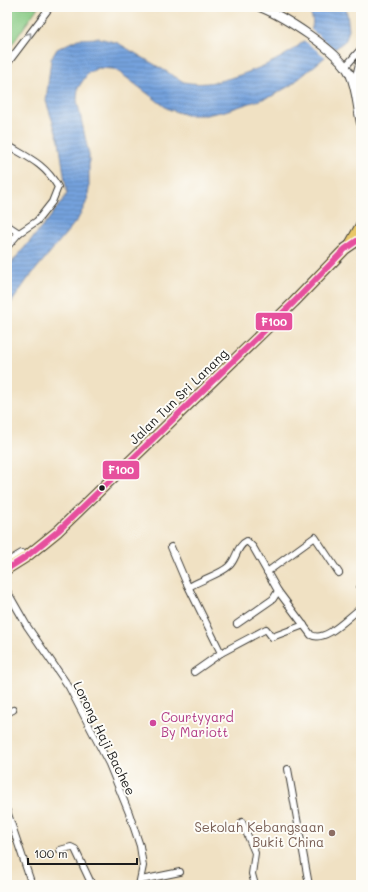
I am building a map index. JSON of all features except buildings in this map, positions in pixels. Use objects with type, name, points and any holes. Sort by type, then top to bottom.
[{"type":"main road","points":[[352,246],[361,225]]},
{"type":"main road","name":"Jalan Tun Sri Lanang","points":[[8,566],[26,557],[30,552],[58,531],[361,238]]},
{"type":"street","points":[[7,64],[50,7]]},
{"type":"street","points":[[260,7],[278,15],[304,32],[335,56],[345,67],[354,84],[361,122]]},
{"type":"street","points":[[345,67],[361,49]]},
{"type":"street","points":[[354,84],[361,56]]},
{"type":"street","points":[[7,145],[38,163],[51,174],[58,187],[52,202],[37,221],[19,233],[7,247]]},
{"type":"street","points":[[7,226],[19,233]]},
{"type":"street","points":[[267,572],[315,537],[339,573]]},
{"type":"street","points":[[189,587],[228,568],[242,543],[247,541],[253,547],[278,591],[315,637],[325,636],[360,609]]},
{"type":"street","points":[[171,548],[221,653]]},
{"type":"street","name":"Lorong Haji Bachee","points":[[7,591],[27,626],[72,693],[109,764],[129,813],[140,846],[143,866],[140,882]]},
{"type":"street","points":[[236,624],[273,599],[278,591]]},
{"type":"street","points":[[194,672],[221,653],[266,629],[272,637],[304,625]]},
{"type":"street","points":[[288,769],[309,885]]},
{"type":"street","points":[[7,813],[32,885]]},
{"type":"street","points":[[242,822],[255,853],[252,874],[255,885]]},
{"type":"street","points":[[60,850],[71,847],[75,849],[92,885]]},
{"type":"street","points":[[140,882],[180,872]]},
{"type":"green space","points":[[7,7],[38,7],[11,46],[7,44]]},
{"type":"water","points":[[305,7],[346,7],[349,29],[346,40],[291,85],[272,96],[225,111],[206,115],[186,115],[168,109],[113,69],[98,68],[88,73],[78,88],[77,100],[89,155],[89,189],[87,201],[78,219],[27,280],[7,309],[7,268],[48,220],[67,194],[59,141],[46,101],[51,59],[57,49],[78,39],[99,38],[118,43],[184,82],[199,84],[210,83],[244,74],[263,66],[299,45],[309,33],[312,20]]},
{"type":"pier","points":[[310,29],[336,50],[327,58],[302,39]]},
{"type":"transit line","name":"F100","points":[[7,569],[26,557],[58,531],[294,302],[345,249],[361,238]]},
{"type":"place","name":"Courtyyard By Mariott","points":[[153,723]]},
{"type":"place","name":"Sekolah Kebangsaan Bukit China","points":[[332,833]]}]
